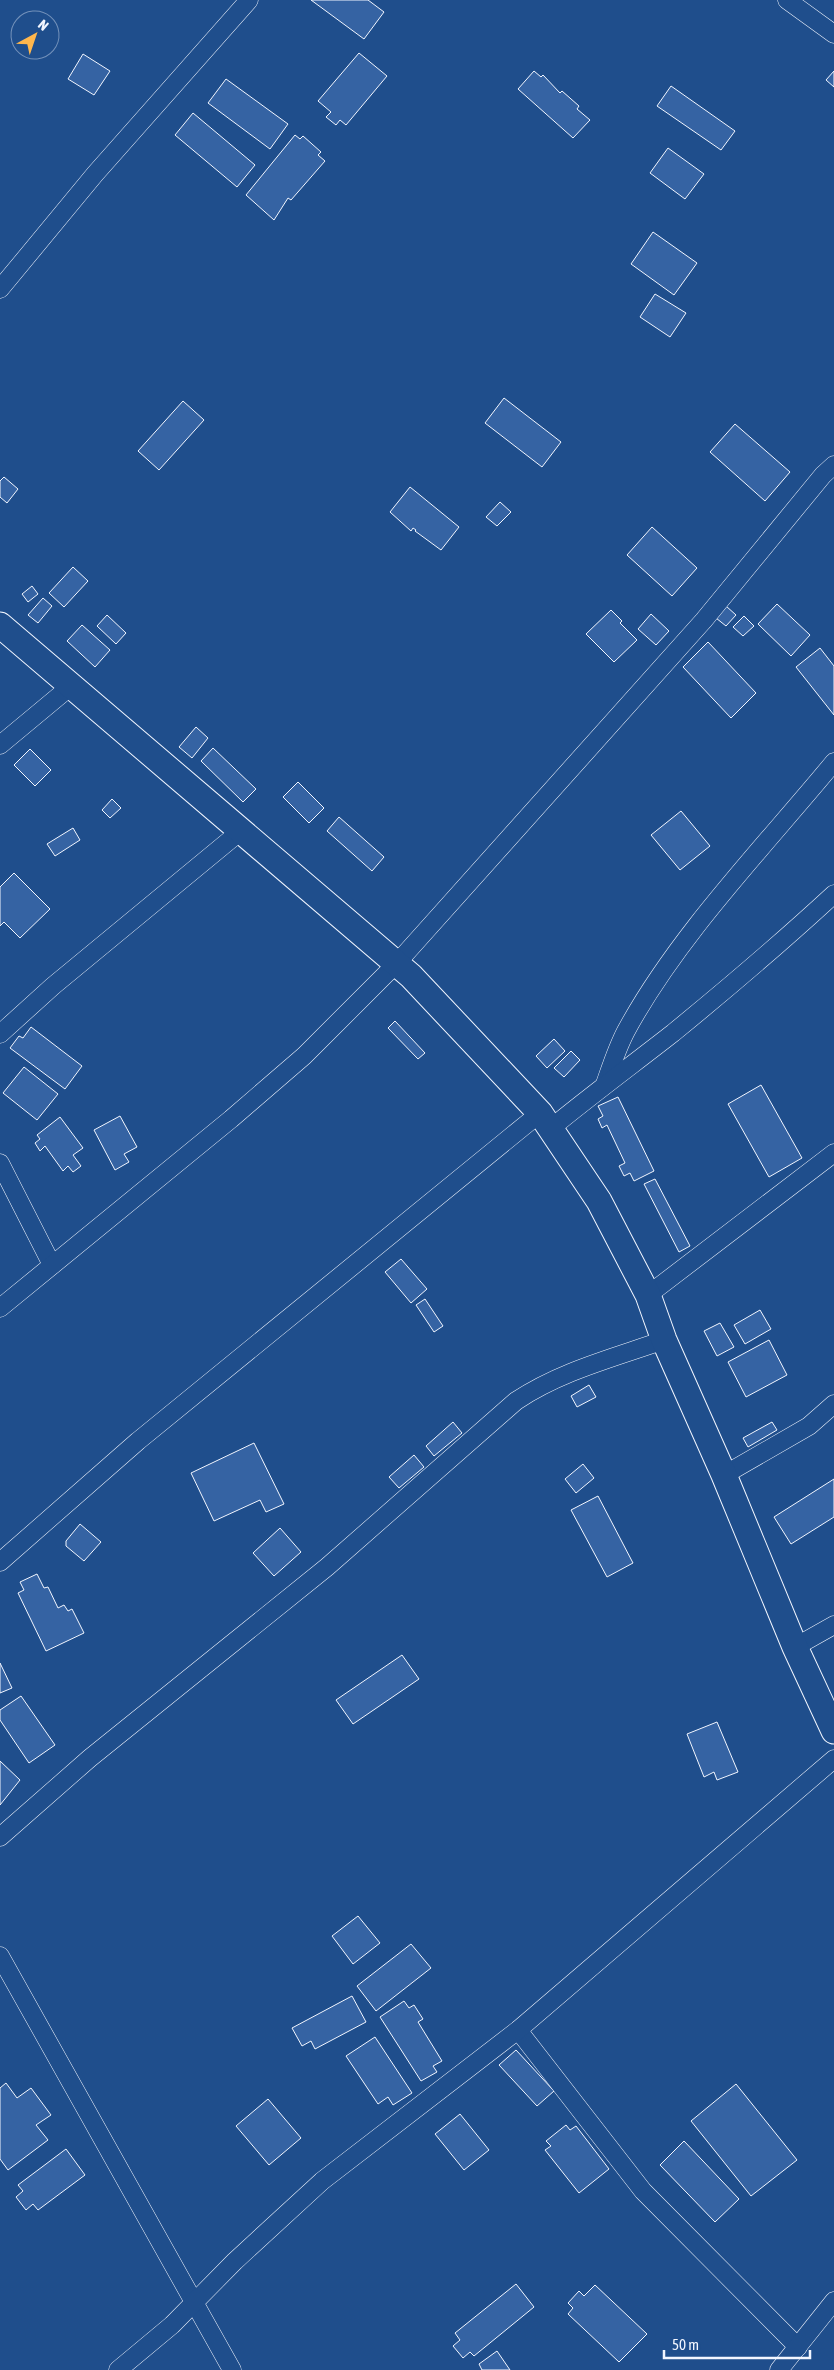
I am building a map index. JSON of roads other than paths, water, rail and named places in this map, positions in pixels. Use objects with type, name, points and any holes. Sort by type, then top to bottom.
[{"type":"street","points":[[0,289],[94,174],[249,0]]},
{"type":"street","points":[[787,0],[834,34]]},
{"type":"street","points":[[0,1308],[231,1119],[304,1056],[397,963],[704,620],[811,489],[834,465]]},
{"type":"street","points":[[0,625],[412,976],[545,1121],[599,1201],[648,1295],[664,1340],[724,1474],[796,1648],[834,1731]]},
{"type":"street","points":[[0,744],[71,686]]},
{"type":"street","points":[[605,1084],[625,1033],[659,975],[742,870],[834,762]]},
{"type":"street","points":[[0,1034],[53,986],[242,830]]},
{"type":"street","points":[[0,1562],[138,1441],[545,1121],[605,1084],[787,938],[834,894]]},
{"type":"street","points":[[648,1295],[834,1153]]},
{"type":"street","points":[[0,1163],[52,1265]]},
{"type":"street","points":[[0,1837],[90,1758],[327,1566],[516,1401],[564,1374],[664,1340]]},
{"type":"street","points":[[724,1474],[809,1426],[834,1404]]},
{"type":"street","points":[[796,1648],[834,1625]]},
{"type":"street","points":[[118,2370],[172,2325],[322,2181],[518,2030],[834,1759]]},
{"type":"street","points":[[0,1956],[232,2370]]},
{"type":"street","points":[[518,2030],[644,2191],[798,2347]]},
{"type":"street","points":[[779,2370],[834,2300]]}]
